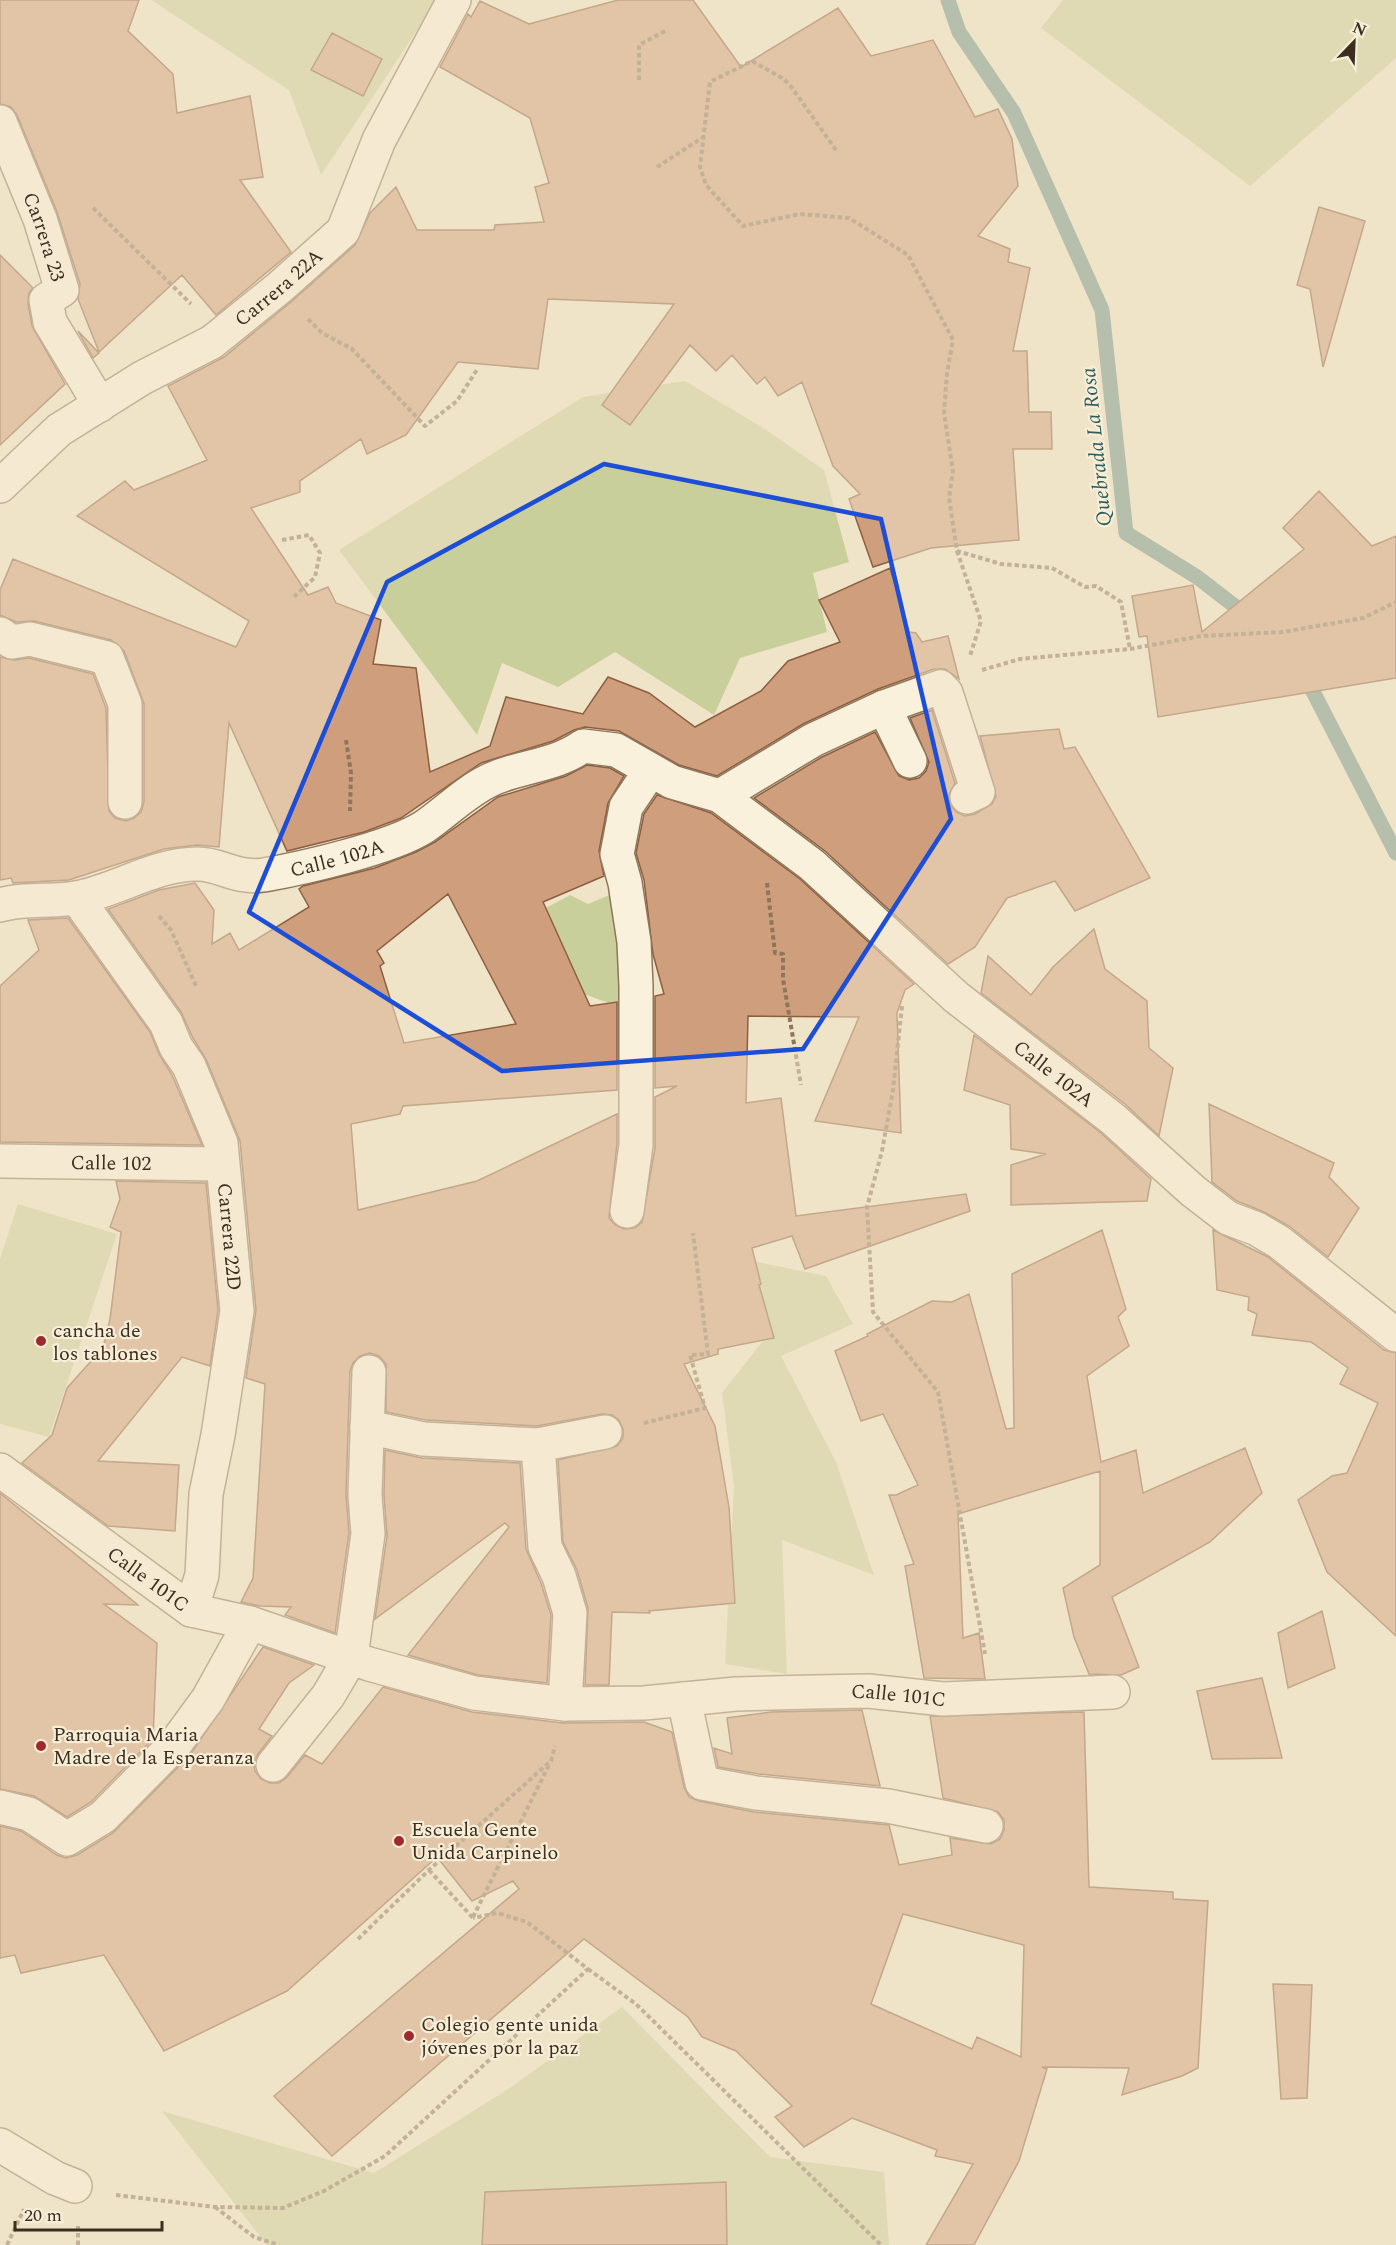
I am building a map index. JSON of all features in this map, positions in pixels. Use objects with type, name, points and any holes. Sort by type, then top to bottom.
[{"type":"street","name":"Carrera 22A","points":[[0,486],[59,430],[142,378],[222,334],[279,288],[343,231],[379,140],[454,0]]},
{"type":"street","name":"Carrera 23","points":[[0,122],[40,219],[62,290],[46,300],[50,322],[99,405]]},
{"type":"street","points":[[0,634],[12,642],[30,639],[107,658],[125,704],[125,802]]},
{"type":"street","points":[[720,796],[813,740],[884,708],[940,687],[946,693],[978,792],[967,797]]},
{"type":"street","points":[[884,708],[910,761]]},
{"type":"street","name":"Calle 102A","points":[[0,905],[77,898],[102,892],[138,875],[186,864],[201,863],[238,876],[262,875],[320,863],[393,841],[423,828],[460,798],[492,779],[565,759],[583,746],[616,750],[672,782],[720,796],[812,865],[956,997],[1146,1146],[1193,1191],[1228,1218],[1257,1229],[1279,1242],[1396,1335]]},
{"type":"street","points":[[627,1211],[636,1145],[636,986],[634,942],[625,884],[617,854],[626,807],[650,771]]},
{"type":"street","name":"Carrera 22D","points":[[77,898],[166,1023],[176,1047],[189,1066],[221,1143],[237,1311],[218,1436],[206,1494],[202,1575],[191,1610]]},
{"type":"street","name":"Calle 102","points":[[0,1161],[222,1164]]},
{"type":"street","points":[[273,1765],[328,1696],[351,1657],[368,1534],[365,1495],[369,1372]]},
{"type":"street","points":[[367,1427],[423,1439],[538,1445],[605,1432]]},
{"type":"street","points":[[538,1445],[545,1547],[559,1576],[570,1613],[565,1704]]},
{"type":"street","name":"Calle 101C","points":[[0,1470],[191,1610],[250,1623],[351,1657],[474,1693],[565,1704],[644,1703],[736,1694],[868,1691],[943,1699],[992,1695],[1113,1692]]},
{"type":"street","points":[[0,1807],[29,1814],[67,1839],[73,1838],[103,1817],[175,1744],[208,1699],[250,1623]]},
{"type":"street","points":[[684,1699],[702,1783],[756,1793],[888,1806],[986,1826]]},
{"type":"street","points":[[0,2145],[55,2178],[75,2186]]},
{"type":"path","points":[[639,80],[639,45],[667,30]]},
{"type":"path","points":[[836,150],[790,85],[752,61],[710,82],[700,167],[706,184],[743,226],[800,214],[849,218],[908,255],[952,340],[944,413],[953,471],[949,498],[957,551],[981,621],[979,634],[970,651],[969,662]]},
{"type":"path","points":[[657,167],[702,138]]},
{"type":"path","points":[[93,208],[222,334]]},
{"type":"path","points":[[279,288],[322,333],[352,349],[425,426],[457,401],[478,368]]},
{"type":"path","points":[[282,540],[309,535],[320,553],[315,577],[294,597]]},
{"type":"path","points":[[957,551],[1001,564],[1052,568],[1085,587],[1096,585],[1121,602],[1130,649]]},
{"type":"path","points":[[979,671],[1020,659],[1130,649],[1201,636],[1283,632],[1363,618],[1396,602]]},
{"type":"path","points":[[774,837],[767,849],[767,890],[775,952],[783,954],[783,979],[801,1085]]},
{"type":"path","points":[[913,956],[903,995],[893,1090],[884,1141],[867,1207],[873,1312],[938,1392],[992,1695]]},
{"type":"path","points":[[605,1432],[705,1408],[690,1355],[708,1354],[693,1233]]},
{"type":"path","points":[[473,1918],[551,1761],[565,1704]]},
{"type":"path","points":[[358,1939],[429,1870],[551,1761]]},
{"type":"path","points":[[429,1870],[473,1918]]},
{"type":"path","points":[[473,1918],[497,1912],[527,1922],[636,2004],[881,2245]]},
{"type":"path","points":[[75,2186],[142,2200],[215,2207],[283,2208],[324,2191],[385,2156],[588,1969]]},
{"type":"path","points":[[215,2207],[254,2237],[279,2245]]},
{"type":"highlighted area","points":[[604,464],[881,519],[951,819],[803,1049],[502,1071],[249,912],[387,582]]},
{"type":"green space","points":[[151,0],[437,0],[321,175],[289,90]]},
{"type":"green space","points":[[1063,0],[1396,0],[1396,58],[1250,186],[1041,28]]},
{"type":"green space","points":[[685,381],[765,429],[824,470],[849,562],[813,573],[827,632],[740,658],[714,715],[615,652],[558,687],[502,663],[477,735],[339,550],[583,397]]},
{"type":"green space","points":[[614,893],[628,1010],[584,994],[544,909],[570,895],[588,904]]},
{"type":"green space","name":"cancha de los tablones","points":[[18,1204],[117,1234],[49,1437],[0,1424],[0,1259]]},
{"type":"green space","points":[[737,1258],[826,1276],[853,1324],[781,1356],[836,1462],[874,1575],[782,1540],[787,1674],[725,1664],[734,1486],[722,1393],[766,1337]]},
{"type":"green space","points":[[622,2007],[770,2157],[884,2172],[889,2245],[267,2245],[162,2111],[374,2173],[510,2088]]},
{"type":"building","points":[[0,0],[139,0],[128,31],[173,74],[177,113],[250,96],[263,177],[240,180],[291,252],[216,315],[182,275],[99,352],[78,299],[80,284],[57,212],[17,115],[11,107],[0,104]]},
{"type":"building","points":[[618,0],[693,0],[741,67],[838,8],[871,56],[933,40],[975,117],[998,109],[1012,139],[1018,186],[978,236],[1010,249],[1008,262],[1030,268],[1013,351],[1027,351],[1029,412],[1051,412],[1052,449],[1013,449],[1019,540],[931,548],[873,567],[849,499],[860,494],[833,466],[802,382],[778,396],[765,377],[757,384],[732,355],[716,371],[690,345],[630,425],[602,405],[674,304],[548,299],[538,369],[458,362],[406,435],[367,454],[361,439],[300,481],[300,492],[251,508],[308,595],[328,587],[336,603],[381,620],[373,664],[416,668],[430,772],[490,746],[506,697],[583,714],[608,677],[649,693],[695,727],[761,691],[788,661],[840,642],[819,600],[890,568],[909,632],[916,633],[922,642],[948,636],[959,679],[945,669],[934,669],[878,689],[803,724],[717,776],[679,765],[619,731],[585,727],[553,741],[481,763],[401,818],[364,832],[287,851],[229,723],[219,847],[197,845],[164,849],[69,880],[13,883],[11,878],[0,880],[0,657],[14,660],[29,658],[93,674],[106,708],[109,811],[115,818],[126,821],[141,812],[144,802],[144,704],[124,651],[111,640],[34,621],[16,622],[0,615],[0,590],[13,559],[236,647],[249,621],[77,516],[125,481],[134,490],[207,460],[168,386],[224,357],[291,302],[355,245],[370,213],[396,187],[417,230],[494,230],[495,225],[544,222],[535,187],[549,183],[530,118],[440,67],[468,14],[471,17],[480,1],[529,24]]},
{"type":"building","points":[[332,33],[382,59],[363,96],[311,70]]},
{"type":"building","points":[[1319,207],[1365,221],[1323,367],[1310,289],[1297,285]]},
{"type":"building","points":[[0,255],[33,288],[29,293],[28,303],[32,326],[65,384],[0,445]]},
{"type":"building","points":[[78,331],[99,353],[93,358]]},
{"type":"building","points":[[1319,491],[1372,546],[1396,536],[1396,678],[1158,717],[1147,636],[1139,637],[1132,596],[1193,585],[1202,632],[1304,549],[1283,528]]},
{"type":"building","points":[[932,710],[955,783],[948,796],[950,805],[956,812],[965,816],[975,814],[992,804],[996,796],[980,736],[1059,729],[1064,749],[1075,747],[1150,878],[1075,911],[1055,881],[1007,898],[975,947],[948,964],[825,851],[754,798],[822,757],[875,732],[899,776],[909,780],[919,778],[926,771],[929,762],[910,718]]},
{"type":"building","points":[[587,765],[610,768],[624,776],[608,803],[599,851],[604,876],[543,902],[590,1006],[617,1002],[617,1090],[403,1106],[400,1114],[351,1124],[358,1210],[477,1181],[617,1114],[617,1144],[609,1218],[615,1225],[624,1229],[635,1228],[642,1222],[655,1148],[655,1097],[677,1086],[655,1088],[655,996],[664,994],[653,954],[644,880],[636,853],[644,814],[657,795],[711,813],[800,879],[914,984],[905,990],[897,1013],[901,1133],[815,1121],[859,1017],[748,1016],[746,1103],[781,1098],[796,1216],[966,1194],[970,1211],[805,1269],[792,1236],[752,1248],[761,1284],[759,1285],[774,1338],[718,1349],[718,1354],[684,1364],[715,1426],[729,1507],[735,1603],[649,1611],[650,1613],[612,1612],[609,1685],[585,1685],[588,1608],[577,1570],[563,1542],[558,1460],[617,1446],[623,1438],[623,1429],[619,1420],[612,1415],[602,1414],[537,1426],[425,1420],[386,1412],[386,1364],[379,1356],[370,1353],[360,1356],[353,1363],[350,1371],[346,1494],[349,1533],[335,1633],[285,1615],[291,1607],[259,1606],[241,1602],[253,1578],[265,1384],[246,1378],[256,1310],[240,1141],[206,1059],[181,1012],[108,909],[159,890],[195,883],[214,910],[212,944],[230,933],[239,950],[309,907],[299,889],[303,886],[375,868],[416,852],[435,842],[498,797],[566,776]],"holes":[[[448,894],[516,1024],[404,1043],[380,966],[384,963],[377,951]]]},
{"type":"building","points":[[68,918],[150,1032],[159,1054],[172,1075],[202,1145],[0,1142],[0,986],[39,950],[28,920]]},
{"type":"building","points":[[1094,929],[1105,969],[1147,1001],[1149,1048],[1173,1068],[1159,1136],[1125,1104],[981,993],[988,956],[1031,995],[1053,967]]},
{"type":"building","points":[[974,1035],[1101,1133],[1151,1179],[1147,1201],[1011,1205],[1011,1165],[1046,1154],[1011,1149],[1010,1105],[964,1090]]},
{"type":"building","points":[[1209,1104],[1334,1163],[1329,1177],[1359,1208],[1328,1257],[1289,1226],[1237,1201],[1212,1182]]},
{"type":"building","points":[[116,1181],[206,1183],[218,1310],[210,1366],[182,1357],[98,1461],[179,1465],[175,1531],[108,1526],[22,1463],[52,1435],[67,1388],[103,1348],[110,1319],[121,1232],[110,1227],[120,1199]]},
{"type":"building","points":[[1102,1230],[1126,1309],[1118,1317],[1129,1346],[1087,1376],[1101,1462],[1136,1450],[1143,1493],[1245,1448],[1262,1493],[1210,1542],[1112,1597],[1139,1667],[1121,1675],[1089,1674],[1074,1637],[1063,1588],[1100,1565],[1100,1471],[958,1514],[963,1638],[979,1633],[985,1679],[924,1678],[905,1566],[914,1564],[889,1495],[896,1495],[918,1485],[883,1414],[861,1421],[835,1351],[932,1301],[952,1302],[969,1294],[1006,1429],[1014,1428],[1012,1274]]},
{"type":"building","points":[[1213,1230],[1268,1257],[1384,1350],[1396,1353],[1396,1636],[1327,1572],[1298,1500],[1332,1476],[1347,1473],[1378,1403],[1340,1384],[1348,1368],[1311,1342],[1252,1335],[1257,1314],[1248,1310],[1249,1297],[1217,1290]]},
{"type":"building","points":[[385,1450],[422,1458],[520,1463],[526,1549],[541,1583],[551,1615],[547,1683],[478,1675],[408,1655],[509,1527],[505,1523],[375,1619],[387,1536],[384,1495]]},
{"type":"building","points":[[0,1493],[138,1605],[104,1604],[157,1643],[153,1739],[91,1802],[67,1817],[34,1796],[0,1789]]},
{"type":"building","points":[[1322,1611],[1335,1668],[1288,1688],[1278,1633]]},
{"type":"building","points":[[263,1647],[314,1665],[289,1683],[259,1729],[272,1736],[258,1754],[254,1763],[255,1771],[261,1779],[270,1783],[279,1783],[287,1777],[305,1755],[322,1764],[383,1687],[472,1712],[563,1723],[644,1722],[672,1732],[684,1787],[689,1797],[754,1812],[889,1825],[899,1865],[952,1855],[950,1838],[991,1844],[1000,1839],[1004,1830],[1004,1820],[998,1812],[943,1798],[930,1716],[1084,1712],[1089,1887],[1173,1892],[1173,1899],[1208,1901],[1198,2068],[1182,2076],[1122,2095],[1129,2068],[1042,2067],[1047,2069],[1019,2161],[974,2245],[926,2245],[973,2164],[935,2156],[937,2150],[852,2118],[804,2147],[775,2117],[792,2106],[736,2051],[702,2037],[688,2017],[584,1939],[332,2156],[274,2096],[519,1889],[513,1881],[472,1901],[437,1857],[287,1991],[164,2051],[104,1955],[21,1973],[15,1955],[0,1958],[0,1826],[21,1831],[57,1855],[66,1858],[77,1855],[113,1833],[190,1755]],"holes":[[[903,1914],[1024,1945],[1021,2057],[977,2037],[972,2049],[871,2004]]]},
{"type":"building","points":[[1262,1678],[1282,1758],[1212,1759],[1197,1691]]},
{"type":"building","points":[[862,1710],[880,1786],[759,1774],[718,1767],[714,1748],[732,1754],[727,1718],[771,1712]]},
{"type":"building","points":[[1273,1984],[1312,1985],[1307,2098],[1281,2099]]},
{"type":"building","points":[[726,2182],[727,2245],[482,2245],[485,2192]]},
{"type":"waterway","name":"Quebrada La Rosa","points":[[948,0],[959,32],[1014,113],[1102,310],[1126,533],[1197,577],[1249,617]]},
{"type":"waterway","name":"Quebrada La Rosa","points":[[1304,674],[1396,853]]},
{"type":"place","name":"cancha de los tablones","points":[[41,1341]]},
{"type":"place","name":"Parroquia Maria Madre de la Esperanza","points":[[41,1746]]},
{"type":"place","name":"Escuela Gente Unida Carpinelo","points":[[399,1841]]},
{"type":"place","name":"Colegio gente unida jóvenes por la paz","points":[[409,2036]]}]
